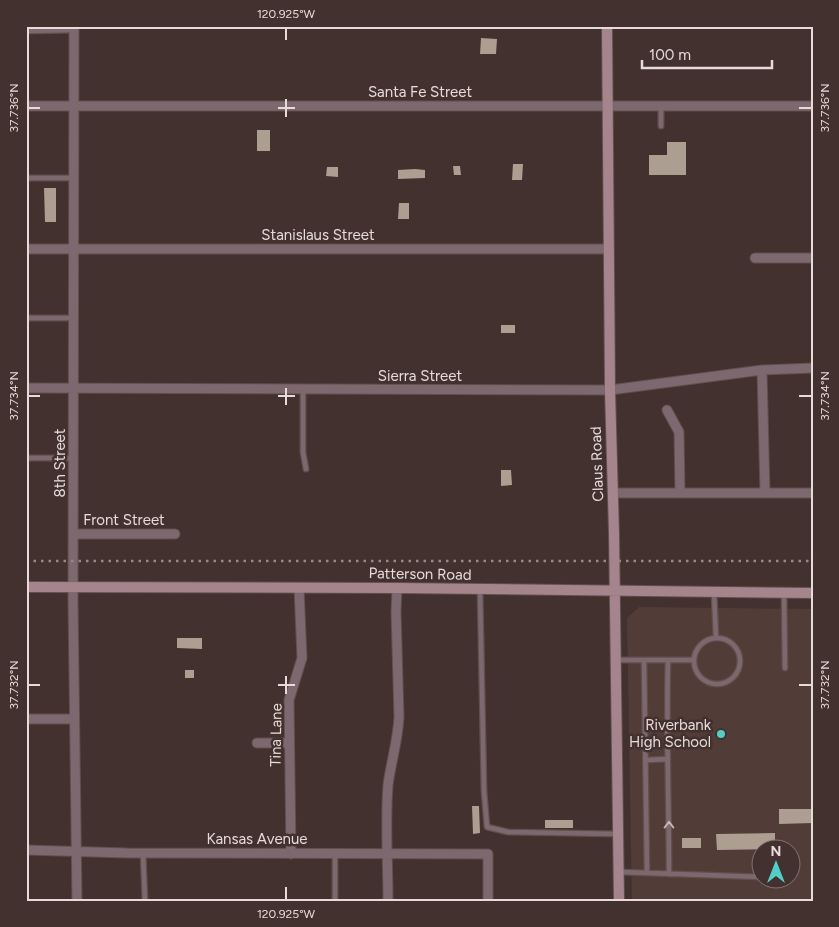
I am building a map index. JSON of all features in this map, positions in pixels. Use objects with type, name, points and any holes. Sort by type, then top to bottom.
[{"type":"main road","name":"Claus Road","points":[[607,26],[610,390],[619,901]]},
{"type":"main road","name":"Patterson Road","points":[[26,586],[813,593]]},
{"type":"street","name":"8th Street","points":[[74,28],[73,587],[77,901]]},
{"type":"street","name":"Santa Fe Street","points":[[26,106],[813,106]]},
{"type":"street","name":"Stanislaus Street","points":[[26,249],[609,249]]},
{"type":"street","points":[[755,258],[813,258]]},
{"type":"street","name":"Sierra Street","points":[[26,388],[610,390],[762,370],[813,368]]},
{"type":"street","points":[[762,370],[765,493]]},
{"type":"street","points":[[667,410],[679,432],[680,493]]},
{"type":"street","points":[[613,493],[813,493]]},
{"type":"street","name":"Front Street","points":[[74,534],[175,534]]},
{"type":"street","name":"Tina Lane","points":[[291,854],[289,700],[302,658],[299,588]]},
{"type":"street","points":[[388,901],[388,788],[398,734],[399,717],[397,588]]},
{"type":"street","points":[[26,719],[74,719]]},
{"type":"street","points":[[257,743],[289,743]]},
{"type":"street","name":"Kansas Avenue","points":[[26,850],[291,854],[488,854],[488,901]]},
{"type":"lane","points":[[26,31],[74,28]]},
{"type":"lane","points":[[661,106],[661,126]]},
{"type":"lane","points":[[26,178],[73,178]]},
{"type":"lane","points":[[26,318],[73,318]]},
{"type":"lane","points":[[303,389],[302,452],[306,469]]},
{"type":"lane","points":[[26,458],[74,458]]},
{"type":"lane","points":[[480,589],[484,791],[487,827],[508,832],[618,834]]},
{"type":"lane","points":[[714,592],[716,638]]},
{"type":"lane","points":[[784,593],[785,668]]},
{"type":"lane","points":[[716,638],[726,639],[738,649],[740,664],[734,678],[720,684],[712,684],[698,675],[694,660],[699,646],[704,641],[716,638]]},
{"type":"lane","points":[[616,660],[694,660]]},
{"type":"lane","points":[[644,660],[647,760],[647,873]]},
{"type":"lane","points":[[668,660],[669,874]]},
{"type":"lane","points":[[647,760],[668,759]]},
{"type":"lane","points":[[143,852],[144,901]]},
{"type":"lane","points":[[335,853],[336,901]]},
{"type":"lane","points":[[619,872],[752,877]]},
{"type":"shaded area","name":"Riverbank High School","points":[[639,607],[813,609],[813,901],[632,901],[627,618]]},
{"type":"building","points":[[481,38],[497,39],[496,54],[480,54]]},
{"type":"building","points":[[257,130],[270,130],[270,151],[257,151]]},
{"type":"building","points":[[667,142],[686,142],[686,175],[649,175],[649,155],[667,155]]},
{"type":"building","points":[[513,164],[523,164],[522,180],[512,180]]},
{"type":"building","points":[[453,166],[460,166],[461,175],[454,175]]},
{"type":"building","points":[[327,167],[338,167],[338,177],[326,176]]},
{"type":"building","points":[[398,170],[425,170],[425,178],[398,179]]},
{"type":"building","points":[[44,188],[56,188],[56,222],[45,222]]},
{"type":"building","points":[[399,203],[409,203],[409,219],[398,219]]},
{"type":"building","points":[[501,325],[515,325],[515,333],[501,333]]},
{"type":"building","points":[[501,470],[511,470],[512,485],[501,486]]},
{"type":"building","points":[[177,638],[202,638],[202,649],[177,648]]},
{"type":"building","points":[[185,670],[194,670],[194,678],[185,678]]},
{"type":"building","points":[[472,806],[479,806],[480,833],[473,834]]},
{"type":"building","points":[[779,809],[813,809],[813,823],[779,824]]},
{"type":"building","points":[[545,820],[573,820],[573,828],[545,828]]},
{"type":"building","points":[[775,833],[775,840],[752,840],[752,849],[717,850],[716,834]]},
{"type":"building","points":[[682,838],[701,838],[701,848],[682,848]]},
{"type":"railway","points":[[26,561],[813,561]]},
{"type":"place","name":"Riverbank High School","points":[[721,734]]}]
